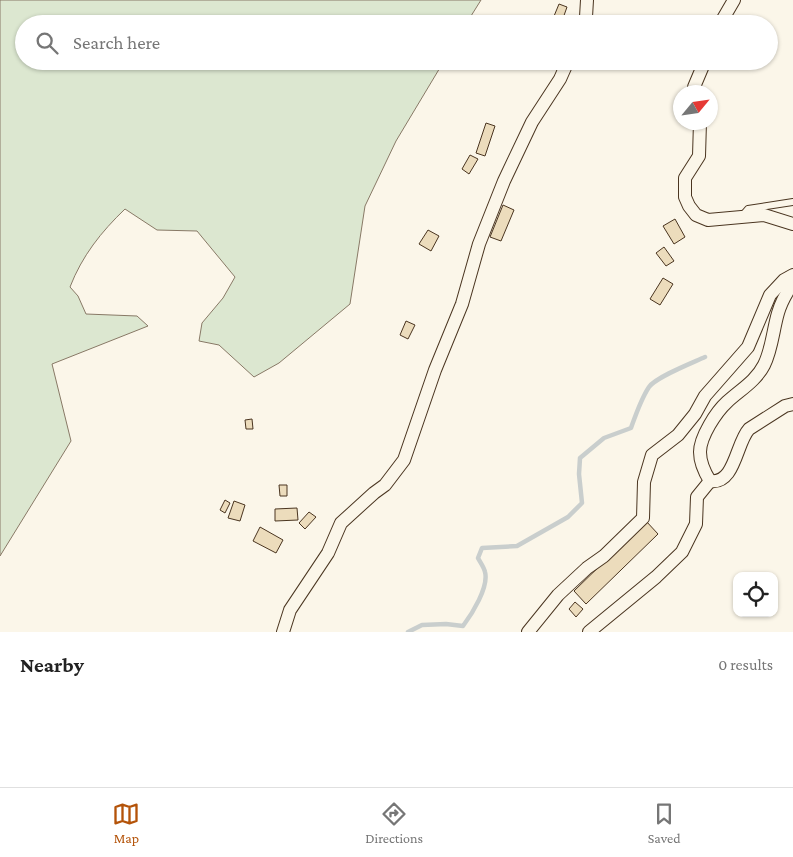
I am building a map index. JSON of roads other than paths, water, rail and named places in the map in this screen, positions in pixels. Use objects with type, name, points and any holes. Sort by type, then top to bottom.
[{"type":"street","points":[[586,15],[587,0]]},
{"type":"street","points":[[725,15],[734,0]]},
{"type":"street","points":[[283,632],[290,610],[328,553],[341,523],[385,485],[404,460],[435,370],[462,304],[479,244],[504,181],[532,122],[564,70]]},
{"type":"street","points":[[695,85],[701,70]]},
{"type":"street","points":[[700,130],[699,156],[685,178],[685,197],[696,215],[708,220],[764,214],[793,224]]},
{"type":"street","points":[[528,632],[558,595],[587,568],[604,556],[644,518],[644,482],[652,455],[678,435],[695,414],[705,396],[748,347],[770,295],[784,280],[793,275]]},
{"type":"street","points":[[710,480],[700,455],[705,434],[722,406],[750,383],[760,372],[768,355],[781,302],[793,282]]},
{"type":"street","points":[[710,480],[715,482],[726,476],[745,433],[749,429],[785,406],[793,404]]},
{"type":"street","points":[[589,632],[656,577],[682,552],[696,524],[698,497],[710,480]]},
{"type":"lane","points":[[741,217],[748,210],[793,202]]},
{"type":"waterway","points":[[408,632],[422,625],[446,624],[463,626],[475,608],[485,585],[485,572],[478,558],[482,548],[517,546],[568,517],[582,503],[579,474],[580,458],[604,438],[631,428],[644,396],[653,383],[705,357]]}]
